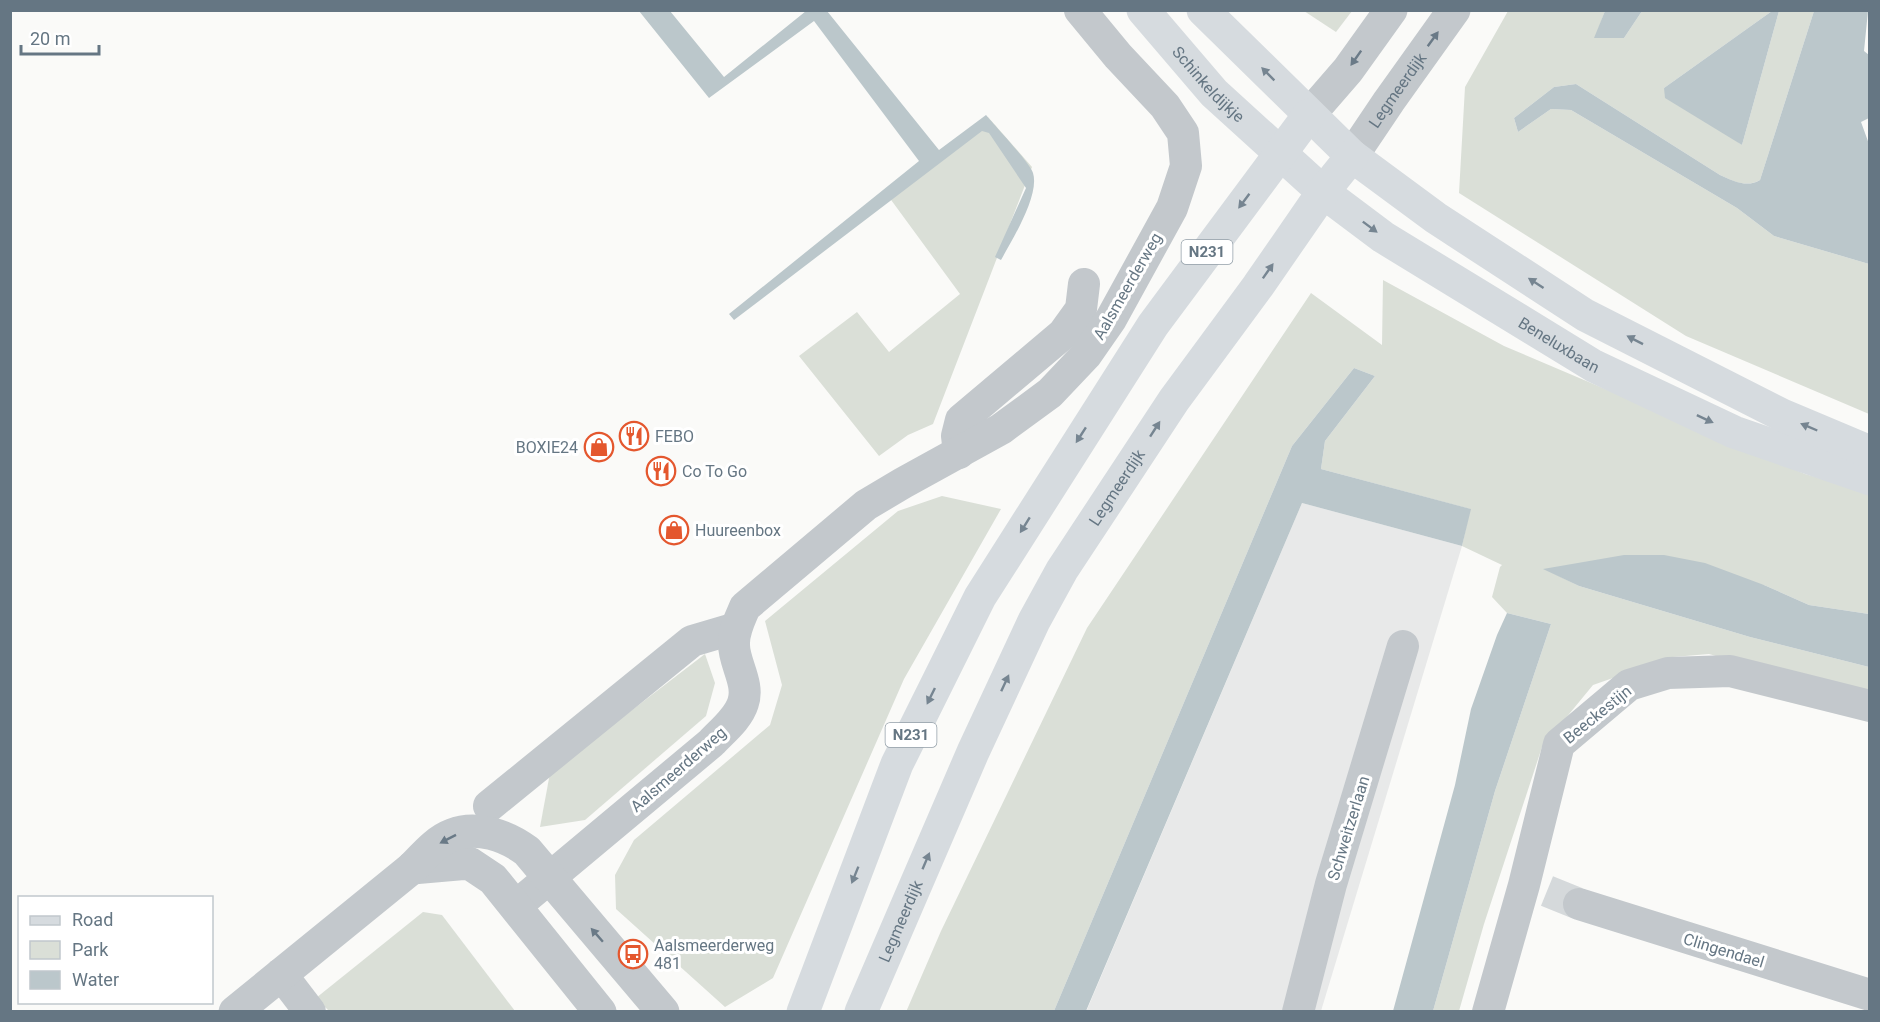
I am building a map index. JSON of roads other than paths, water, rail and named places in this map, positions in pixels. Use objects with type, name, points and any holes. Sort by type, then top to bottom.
[{"type":"main road","name":"Schinkeldijkje","points":[[1143,10],[1209,88],[1279,154]]},
{"type":"main road","points":[[1203,10],[1352,156],[1408,199],[1585,315],[1782,415],[1869,452]]},
{"type":"main road","name":"N231","points":[[803,1011],[897,764],[980,597],[1141,342],[1309,115]]},
{"type":"main road","name":"Beneluxbaan","points":[[1279,154],[1323,192],[1383,237],[1594,366],[1734,432],[1869,479]]},
{"type":"main road","name":"Legmeerdijk","points":[[861,1011],[973,752],[1034,621],[1062,570],[1174,400],[1258,286],[1323,192],[1352,156]]},
{"type":"street","name":"Aalsmeerderweg","points":[[517,905],[711,743],[733,720],[744,702],[743,682],[733,645],[735,628],[745,607],[866,506],[1001,429],[1050,393],[1086,355],[1111,319],[1172,208],[1186,166],[1183,133],[1165,106],[1118,56],[1080,10]]},
{"type":"street","points":[[1309,115],[1348,70],[1391,10]]},
{"type":"street","name":"Legmeerdijk","points":[[1352,156],[1454,10]]},
{"type":"street","name":"Aalsmeerderweg","points":[[958,453],[957,436],[961,420],[1063,334],[1081,309],[1084,284]]},
{"type":"street","points":[[489,806],[692,641],[735,628]]},
{"type":"street","name":"Schweitzerlaan","points":[[1298,1011],[1331,884],[1403,646]]},
{"type":"street","name":"Beeckestijn","points":[[1488,1011],[1536,888],[1558,744],[1629,685],[1668,673],[1730,671],[1869,706]]},
{"type":"street","points":[[235,1011],[412,868],[430,849],[452,835],[481,831],[505,837],[527,851],[663,1011]]},
{"type":"street","points":[[412,868],[469,863],[494,879],[600,1011]]},
{"type":"street","name":"Clingendael","points":[[1579,904],[1869,995]]},
{"type":"street","points":[[281,974],[310,1011]]},
{"type":"water","points":[[1605,10],[1642,11],[1624,38],[1594,38]]},
{"type":"water","points":[[639,11],[670,11],[724,77],[806,11],[827,11],[939,150],[986,115],[1026,161],[1033,173],[1034,182],[1024,217],[1001,260],[995,257],[1026,188],[989,133],[982,131],[734,320],[729,314],[919,161],[814,21],[709,98]]},
{"type":"water","points":[[1772,11],[1779,11],[1742,145],[1665,98],[1664,88]]},
{"type":"water","points":[[1814,11],[1868,11],[1864,51],[1869,55],[1869,118],[1861,122],[1869,144],[1869,264],[1774,236],[1737,208],[1571,110],[1551,109],[1518,132],[1514,118],[1554,87],[1576,84],[1720,175],[1740,183],[1760,180]]},
{"type":"water","points":[[1354,368],[1375,376],[1325,441],[1321,469],[1471,509],[1462,546],[1302,503],[1086,1011],[1054,1011],[1292,446]]},
{"type":"water","points":[[1624,555],[1664,555],[1705,563],[1809,605],[1869,614],[1869,667],[1750,637],[1579,586],[1543,569]]},
{"type":"water","points":[[1507,613],[1551,624],[1495,791],[1433,1011],[1393,1011],[1455,785],[1471,709]]},
{"type":"tunnel","points":[[1547,891],[1579,904]]},
{"type":"place","name":"FEBO","points":[[634,436]]},
{"type":"place","name":"BOXIE24","points":[[599,447]]},
{"type":"place","name":"Co To Go","points":[[661,471]]},
{"type":"place","name":"Huureenbox","points":[[674,530]]},
{"type":"place","name":"Aalsmeerderweg 481","points":[[633,954]]}]
